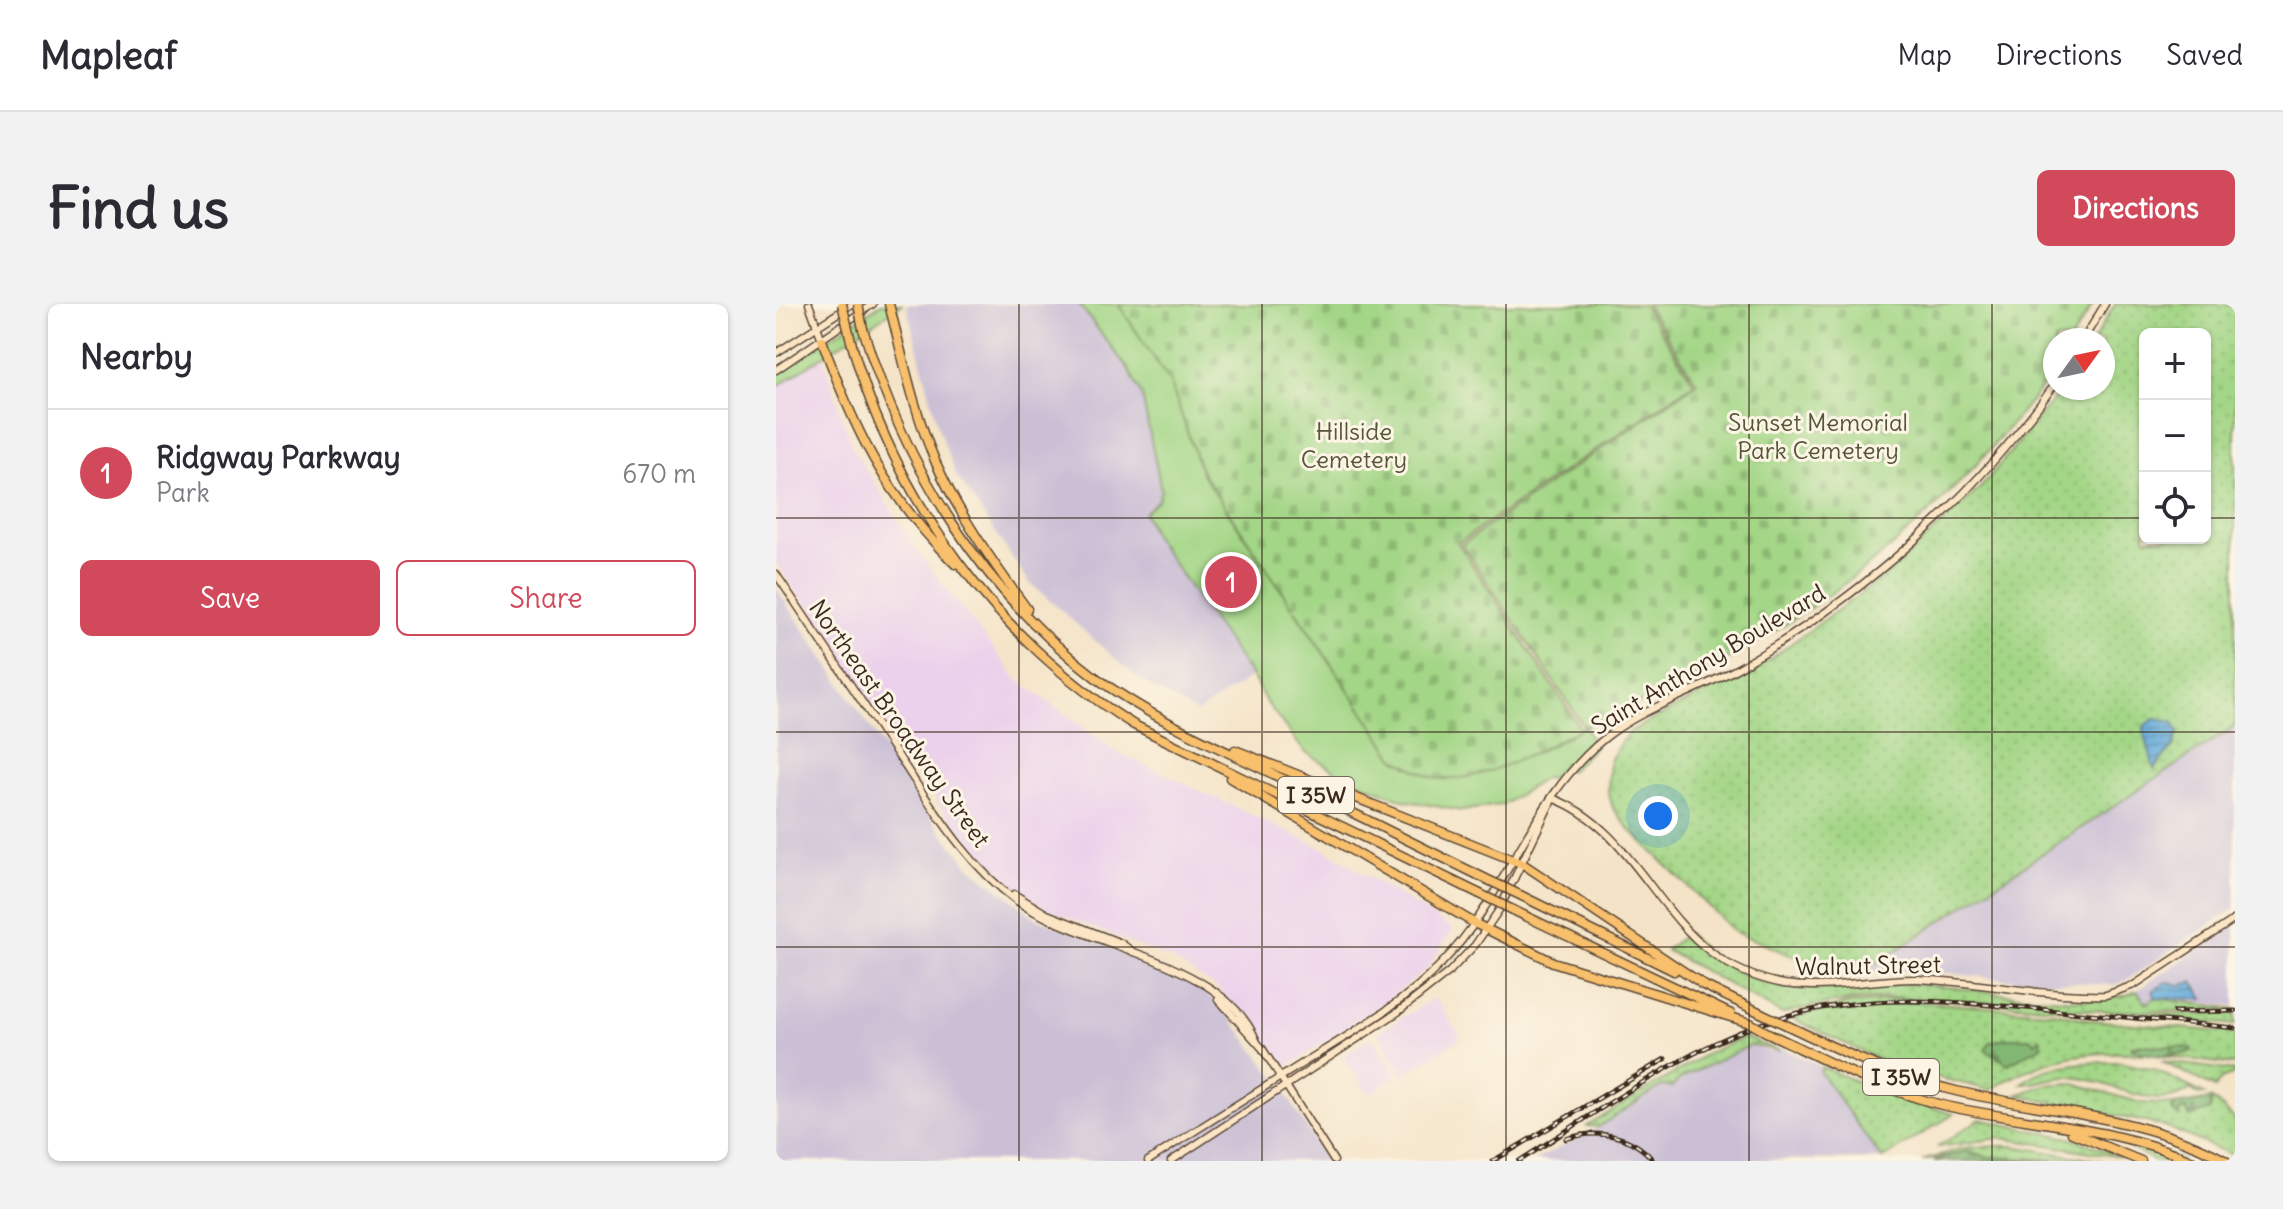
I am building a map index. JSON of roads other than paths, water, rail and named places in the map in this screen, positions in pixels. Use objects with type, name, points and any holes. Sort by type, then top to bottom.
[{"type":"highway","name":"I 35W","points":[[842,304],[872,406],[901,471],[973,582],[1022,636],[1084,691],[1134,725],[1824,1060],[1890,1089],[1945,1105],[2141,1142],[2193,1161]]},
{"type":"highway","name":"I 35W","points":[[855,304],[886,398],[930,489],[980,562],[1048,634],[1094,676],[1147,711],[1761,1013],[1903,1077],[1973,1095],[2165,1134],[2226,1161]]},
{"type":"highway","points":[[889,304],[915,405],[937,464],[986,552],[1048,634]]},
{"type":"highway","points":[[822,340],[855,428],[880,473],[934,544],[973,582]]},
{"type":"highway","points":[[1147,711],[1305,780],[1523,864],[1704,985]]},
{"type":"highway","points":[[1199,759],[1486,930],[1553,962],[1750,1023]]},
{"type":"highway","points":[[2041,1123],[2116,1148],[2141,1161]]},
{"type":"street","points":[[809,304],[822,340]]},
{"type":"street","points":[[776,353],[855,304]]},
{"type":"street","points":[[776,370],[873,304]]},
{"type":"street","points":[[2090,328],[2105,304]]},
{"type":"street","name":"Saint Anthony Boulevard","points":[[1148,1161],[1404,997],[1442,964],[1474,923],[1512,859],[1582,758],[1619,728],[1739,668],[1866,582],[1969,487],[2043,398]]},
{"type":"street","name":"Northeast Broadway Street","points":[[776,574],[950,833],[977,865],[1015,900],[1055,923],[1171,966],[1214,994],[1257,1042],[1334,1161]]},
{"type":"street","name":"Saint Anthony Boulevard","points":[[1171,1161],[1421,996],[1463,959],[1486,930],[1523,864],[1552,798]]},
{"type":"street","name":"Walnut Street","points":[[1552,798],[1569,805],[1617,841],[1711,951],[1737,968],[1778,983],[1818,986],[1915,979],[2106,995],[2134,985],[2235,919]]},
{"type":"water","points":[[2155,719],[2173,722],[2178,732],[2173,746],[2154,769],[2144,726]]},
{"type":"water","points":[[2167,982],[2181,985],[2193,982],[2204,999],[2156,998],[2153,991]]},
{"type":"railway","points":[[1519,1161],[1690,1056],[1750,1028],[1821,1008],[1856,1003],[1927,1001],[2235,1028]]},
{"type":"railway","points":[[2174,1012],[2235,1011]]},
{"type":"railway","points":[[1493,1161],[1665,1059]]},
{"type":"railway","points":[[1566,1139],[1589,1134],[1612,1136],[1634,1144],[1652,1159]]},
{"type":"place","name":"Ridgway Parkway","points":[[1231,582]]},
{"type":"park label","name":"Sunset Memorial Park Cemetery","points":[[1818,436]]},
{"type":"park label","name":"Hillside Cemetery","points":[[1354,445]]}]
